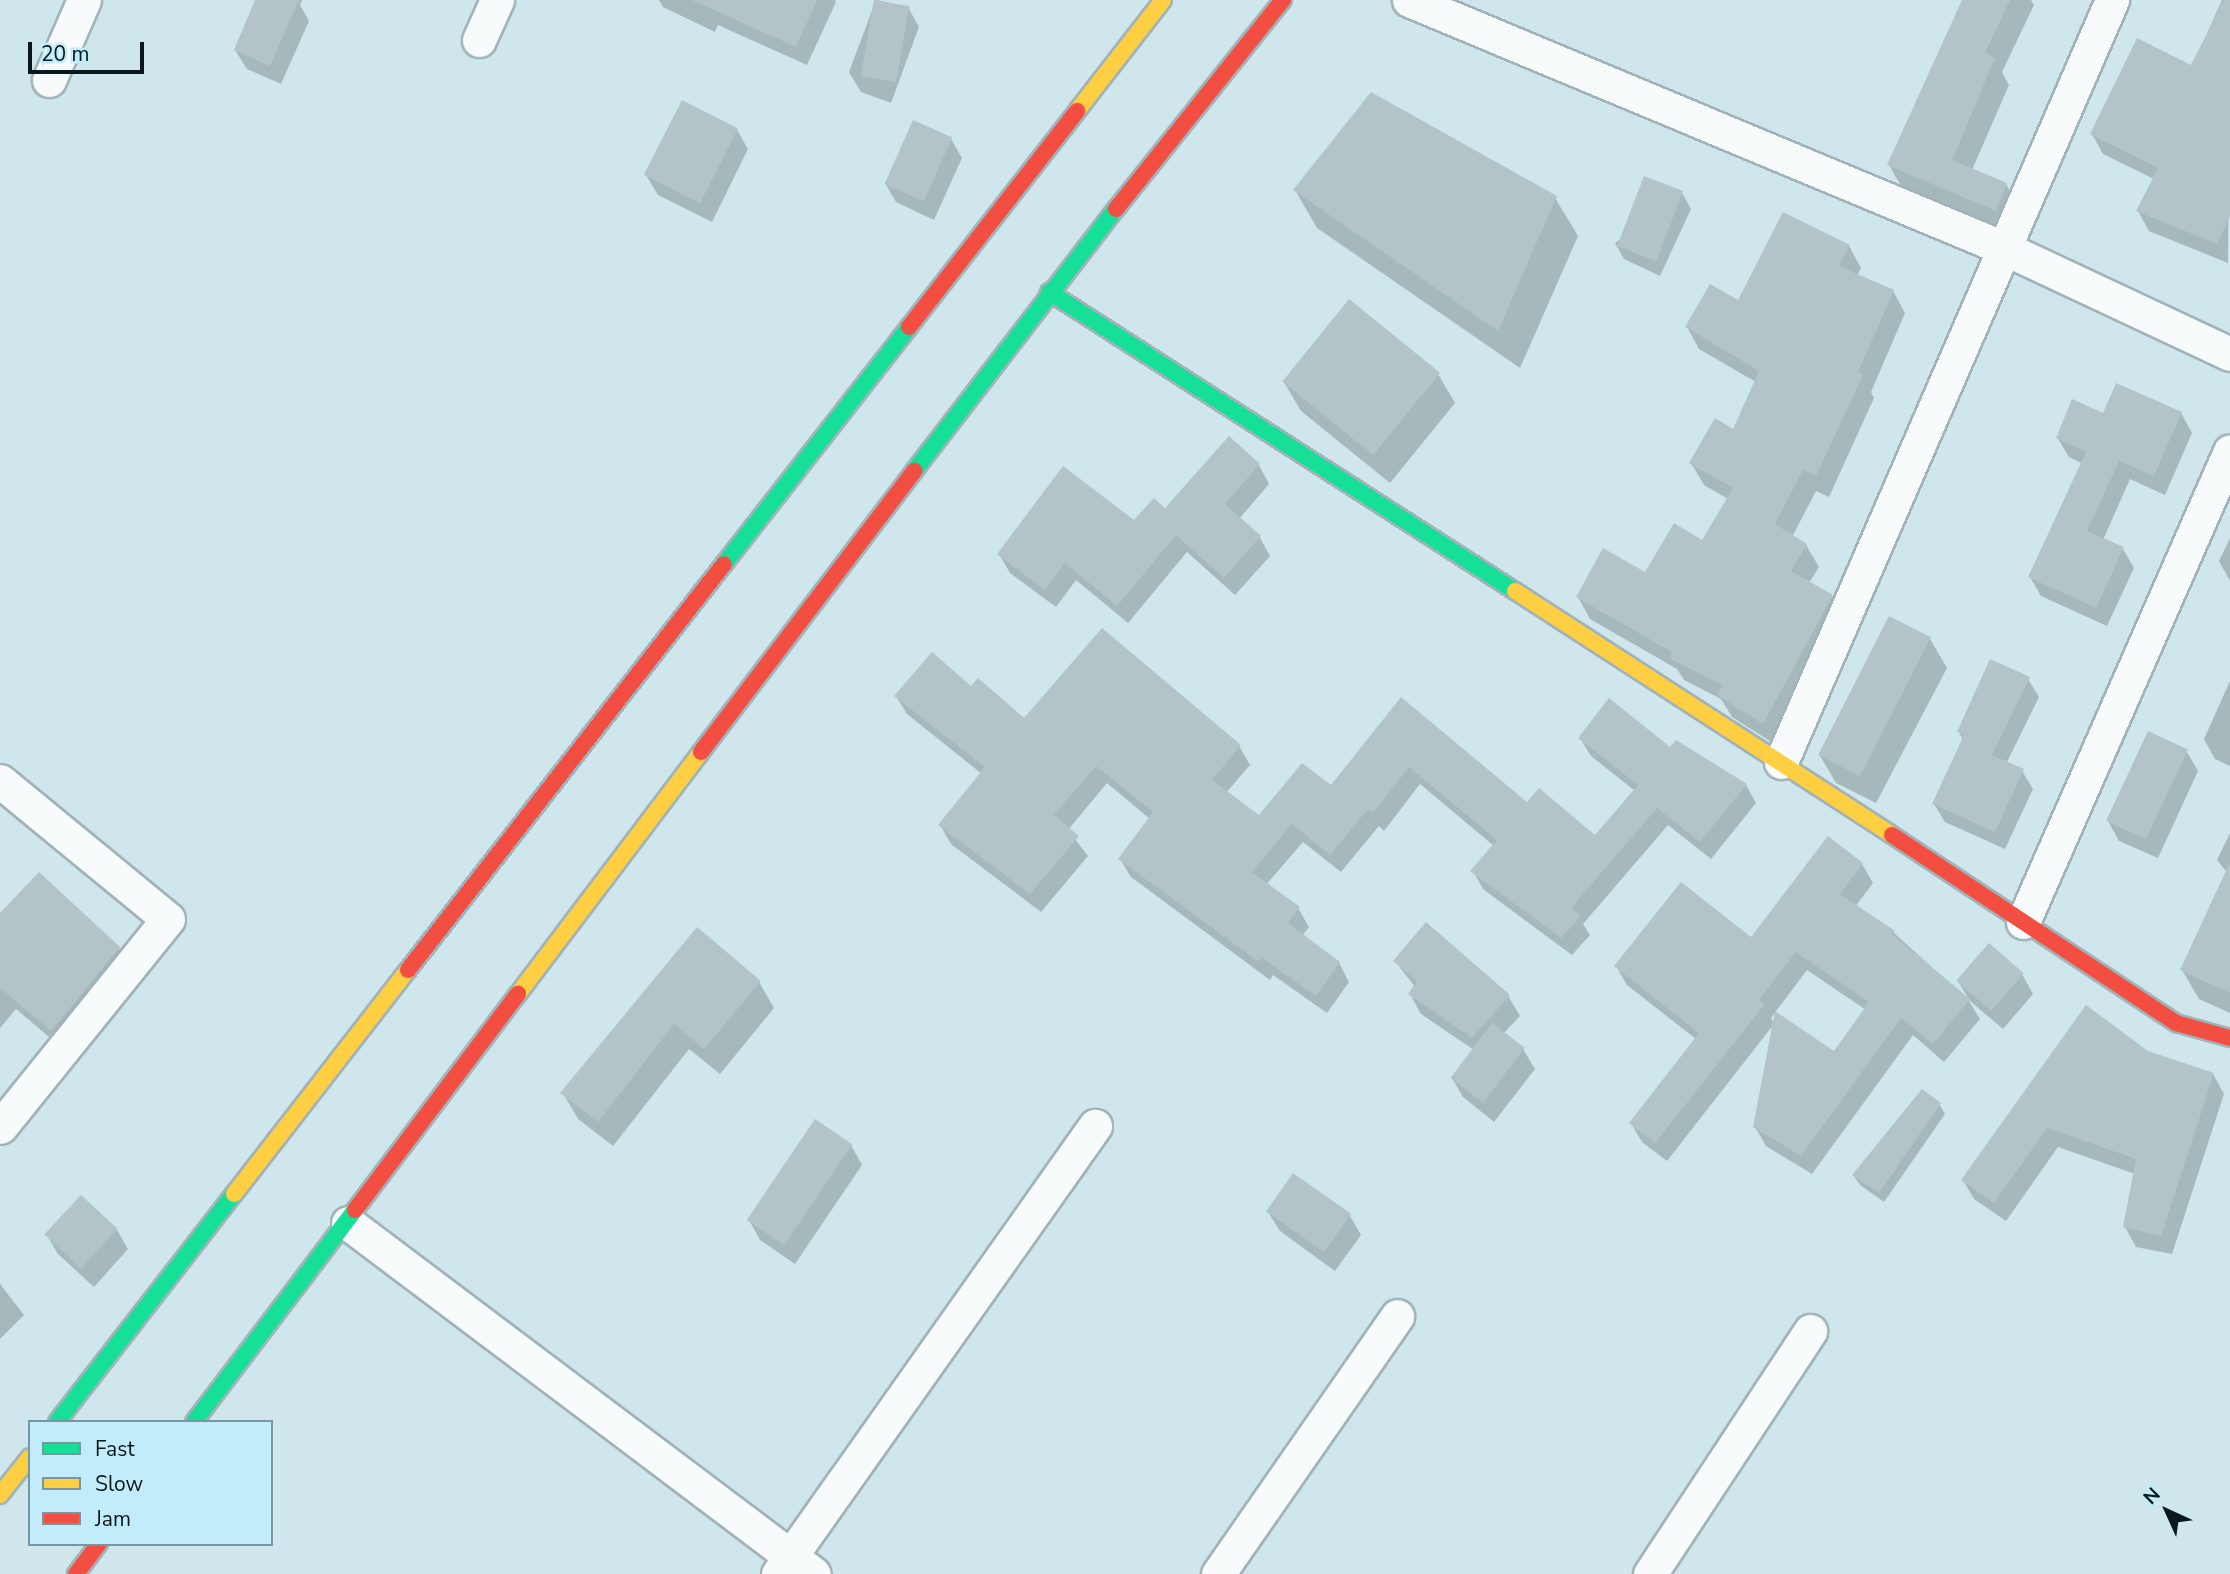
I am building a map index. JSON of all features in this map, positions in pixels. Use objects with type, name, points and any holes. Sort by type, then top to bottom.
[{"type":"main road","points":[[59,1420],[1163,0]]},
{"type":"main road","points":[[196,1420],[348,1223],[1049,292],[1283,0]]},
{"type":"main road","points":[[1049,292],[1781,762],[2176,1023],[2230,1038]]},
{"type":"main road","points":[[0,1495],[28,1460]]},
{"type":"main road","points":[[76,1574],[97,1546]]},
{"type":"street","points":[[49,80],[84,0]]},
{"type":"street","points":[[479,40],[497,0]]},
{"type":"street","points":[[1409,0],[2006,249],[2230,354]]},
{"type":"street","points":[[1781,762],[2112,0]]},
{"type":"street","points":[[2023,922],[2230,451]]},
{"type":"street","points":[[0,780],[168,919],[0,1127]]},
{"type":"street","points":[[348,1223],[794,1568],[1095,1126]]},
{"type":"street","points":[[1218,1574],[1397,1316]]},
{"type":"street","points":[[1650,1574],[1810,1331]]},
{"type":"building","points":[[255,0],[299,0],[270,66],[234,50]]},
{"type":"building","points":[[692,0],[817,0],[796,47]]},
{"type":"building","points":[[874,0],[909,6],[896,82],[861,76]]},
{"type":"building","points":[[1962,0],[2010,0],[1985,53],[1995,58],[1952,160],[2007,183],[1996,211],[1887,165]]},
{"type":"building","points":[[2224,0],[2230,0],[2230,216],[2217,244],[2136,211],[2158,168],[2090,134],[2137,38],[2191,65]]},
{"type":"building","points":[[1371,92],[1557,196],[1498,331],[1293,190]]},
{"type":"building","points":[[682,100],[738,129],[700,203],[644,175]]},
{"type":"building","points":[[913,120],[952,137],[924,201],[885,184]]},
{"type":"building","points":[[1644,176],[1683,191],[1656,261],[1617,246]]},
{"type":"building","points":[[1783,212],[1850,245],[1839,266],[1894,290],[1858,372],[1863,375],[1816,476],[1803,470],[1775,524],[1807,544],[1791,571],[1833,595],[1763,724],[1717,695],[1722,685],[1669,658],[1672,652],[1576,597],[1603,548],[1645,572],[1674,523],[1702,540],[1733,488],[1689,463],[1715,418],[1733,429],[1759,371],[1685,327],[1710,284],[1738,300]]},
{"type":"building","points":[[1349,299],[1440,373],[1373,455],[1282,381]]},
{"type":"building","points":[[2116,383],[2182,412],[2154,476],[2119,461],[2087,531],[2124,547],[2096,608],[2028,577],[2086,452],[2056,438],[2072,399],[2103,413]]},
{"type":"building","points":[[1229,436],[1260,464],[1225,504],[1261,536],[1224,578],[1176,535],[1117,606],[1065,563],[1045,590],[997,554],[1063,466],[1134,520],[1154,498],[1165,508]]},
{"type":"building","points":[[1889,616],[1931,637],[1860,776],[1818,755]]},
{"type":"building","points":[[1102,628],[1241,745],[1212,780],[1259,815],[1302,763],[1331,785],[1401,697],[1527,802],[1539,788],[1595,835],[1638,785],[1578,738],[1609,698],[1670,747],[1676,740],[1747,784],[1700,842],[1657,808],[1571,908],[1581,916],[1561,938],[1470,871],[1497,840],[1409,767],[1373,813],[1368,809],[1330,855],[1292,824],[1252,872],[1300,907],[1288,923],[1340,962],[1316,996],[1262,958],[1259,962],[1118,859],[1153,812],[1096,766],[1054,815],[1079,836],[1030,894],[938,825],[985,767],[894,696],[932,652],[971,686],[978,678],[1024,718]]},
{"type":"building","points":[[1990,659],[2030,677],[1992,755],[2024,769],[1995,832],[1932,804],[1964,735],[1957,732]]},
{"type":"building","points":[[2148,731],[2188,750],[2146,839],[2106,821]]},
{"type":"building","points":[[1828,836],[1863,863],[1840,894],[1895,931],[1892,934],[1970,999],[1933,1044],[1901,1018],[1801,1156],[1753,1127],[1775,1011],[1834,1051],[1869,1002],[1796,952],[1759,1000],[1765,1004],[1655,1143],[1629,1123],[1699,1033],[1614,966],[1681,882],[1751,937]]},
{"type":"building","points":[[2230,862],[2230,993],[2180,970]]},
{"type":"building","points":[[39,872],[120,947],[51,1031],[0,988],[0,913]]},
{"type":"building","points":[[1426,922],[1510,995],[1472,1038],[1408,994],[1417,981],[1393,961]]},
{"type":"building","points":[[697,927],[761,981],[704,1049],[674,1024],[598,1122],[560,1093]]},
{"type":"building","points":[[1989,943],[2024,973],[1991,1011],[1956,981]]},
{"type":"building","points":[[2086,1005],[2148,1051],[2214,1073],[2161,1236],[2123,1227],[2136,1159],[2047,1128],[1994,1203],[1961,1180]]},
{"type":"building","points":[[1492,1023],[1525,1048],[1483,1103],[1450,1078]]},
{"type":"building","points":[[1922,1089],[1941,1103],[1879,1193],[1852,1175]]},
{"type":"building","points":[[815,1119],[852,1144],[784,1245],[747,1220]]},
{"type":"building","points":[[1293,1173],[1351,1214],[1324,1252],[1266,1212]]},
{"type":"building","points":[[81,1195],[118,1229],[81,1269],[44,1234]]},
{"type":"traffic: fast","points":[[914,471],[1116,209]]},
{"type":"traffic: fast","points":[[1049,292],[1515,591]]},
{"type":"traffic: fast","points":[[724,564],[909,327]]},
{"type":"traffic: fast","points":[[59,1420],[234,1194]]},
{"type":"traffic: fast","points":[[196,1420],[355,1210]]},
{"type":"traffic: slow","points":[[1077,111],[1163,0]]},
{"type":"traffic: slow","points":[[1515,591],[1892,835]]},
{"type":"traffic: slow","points":[[518,994],[701,752]]},
{"type":"traffic: slow","points":[[234,1194],[408,970]]},
{"type":"traffic: slow","points":[[0,1495],[28,1460]]},
{"type":"traffic: jam","points":[[1116,209],[1283,0]]},
{"type":"traffic: jam","points":[[909,327],[1077,111]]},
{"type":"traffic: jam","points":[[701,752],[914,471]]},
{"type":"traffic: jam","points":[[408,970],[724,564]]},
{"type":"traffic: jam","points":[[1892,835],[2176,1023],[2230,1038]]},
{"type":"traffic: jam","points":[[355,1210],[518,994]]},
{"type":"traffic: jam","points":[[76,1574],[97,1546]]}]
